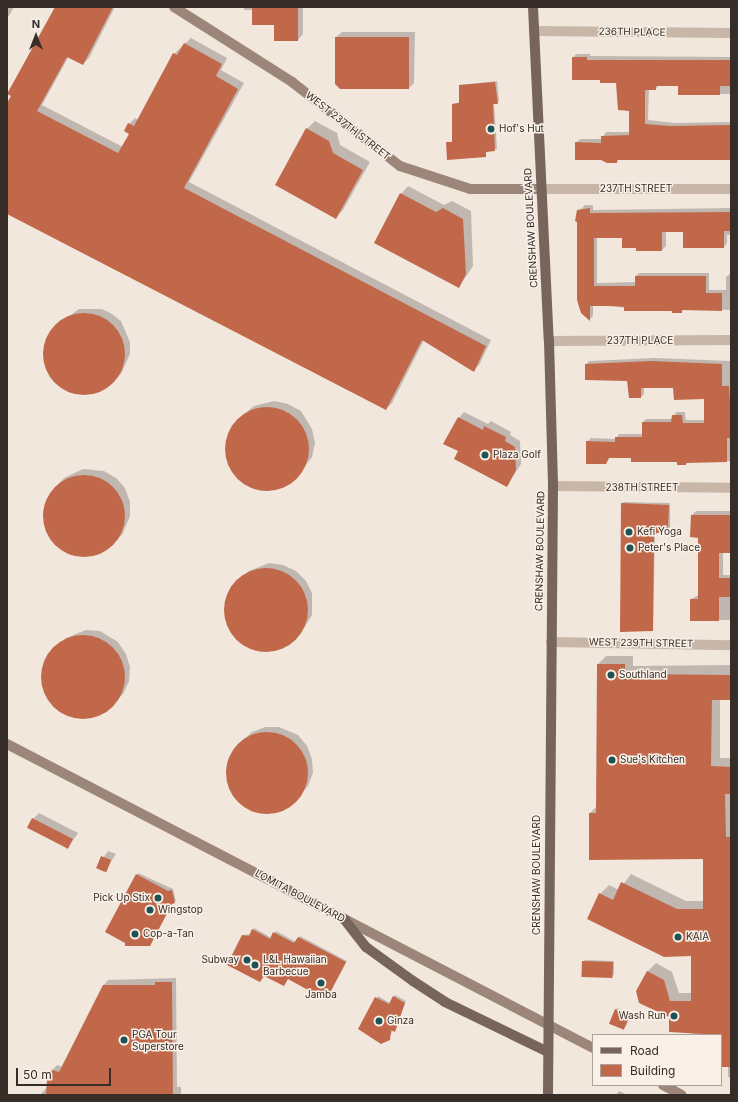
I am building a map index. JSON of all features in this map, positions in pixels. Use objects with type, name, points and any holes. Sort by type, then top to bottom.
[{"type":"main road","name":"WEST 237TH STREET","points":[[174,7],[292,82],[400,166],[470,189],[541,189]]},
{"type":"main road","name":"CRENSHAW BOULEVARD","points":[[534,7],[549,341],[553,486],[548,1095]]},
{"type":"main road","name":"LOMITA BOULEVARD","points":[[7,744],[592,1047]]},
{"type":"main road","points":[[344,920],[366,947],[444,1002],[548,1052]]},
{"type":"main road","points":[[665,1086],[682,1095]]},
{"type":"street","name":"236TH PLACE","points":[[534,31],[731,33]]},
{"type":"street","name":"237TH STREET","points":[[541,189],[731,189]]},
{"type":"street","name":"237TH PLACE","points":[[549,341],[731,340]]},
{"type":"street","name":"238TH STREET","points":[[553,486],[731,488]]},
{"type":"street","name":"WEST 239TH STREET","points":[[551,642],[731,645]]},
{"type":"building","points":[[55,7],[113,7],[83,65],[67,57],[37,111],[118,153],[129,134],[124,131],[128,123],[134,126],[173,53],[177,55],[184,43],[222,64],[216,76],[238,89],[184,188],[486,346],[474,372],[422,340],[386,410],[7,214],[7,103],[11,96],[7,94]]},
{"type":"building","points":[[252,7],[298,7],[298,41],[274,41],[274,25],[252,25]]},
{"type":"building","points":[[335,37],[409,37],[409,89],[340,89],[335,84]]},
{"type":"building","points":[[572,57],[587,57],[587,60],[731,60],[731,86],[720,86],[720,95],[678,95],[678,86],[656,86],[656,90],[645,90],[645,124],[670,126],[731,125],[731,160],[617,160],[617,163],[607,163],[601,160],[575,160],[575,142],[601,143],[601,136],[629,135],[629,111],[618,110],[616,83],[600,83],[600,80],[572,80]]},
{"type":"building","points":[[495,82],[498,104],[493,104],[495,151],[486,152],[486,157],[447,160],[446,142],[452,142],[452,104],[459,103],[459,85]]},
{"type":"building","points":[[306,128],[329,141],[333,153],[363,170],[336,219],[275,185]]},
{"type":"building","points":[[400,193],[436,212],[443,208],[463,219],[466,274],[459,288],[374,243]]},
{"type":"building","points":[[590,208],[590,213],[731,212],[731,231],[724,231],[724,248],[683,248],[683,232],[662,232],[662,251],[636,251],[636,248],[622,248],[622,238],[594,238],[594,286],[635,286],[635,276],[706,276],[706,293],[722,293],[722,311],[682,310],[682,313],[672,313],[672,311],[624,311],[624,307],[590,306],[590,321],[581,313],[577,300],[577,222],[575,221],[577,210]]},
{"type":"building","points":[[84,313],[100,316],[113,325],[122,338],[125,354],[122,370],[113,383],[100,392],[84,395],[68,392],[55,383],[46,370],[43,354],[46,338],[55,325],[68,316]]},
{"type":"building","points":[[651,361],[722,364],[722,386],[729,386],[731,417],[731,438],[727,438],[727,462],[686,463],[686,465],[677,465],[677,462],[631,462],[631,458],[609,458],[606,464],[586,464],[586,441],[615,442],[615,437],[642,437],[642,422],[671,422],[672,415],[682,415],[683,423],[704,423],[704,399],[674,400],[673,388],[641,388],[641,398],[629,398],[627,381],[585,380],[585,364]]},
{"type":"building","points":[[267,407],[283,410],[297,419],[306,433],[309,449],[306,465],[297,479],[283,488],[267,491],[251,488],[237,479],[228,465],[225,449],[228,433],[237,419],[251,410]]},
{"type":"building","name":"Plaza Golf","points":[[458,417],[483,430],[484,426],[506,437],[505,441],[515,447],[516,470],[507,487],[454,459],[458,451],[443,444]]},
{"type":"building","points":[[76,475],[92,475],[107,481],[119,493],[125,508],[125,524],[119,539],[107,551],[92,557],[76,557],[61,551],[49,539],[43,524],[43,508],[49,493],[61,481]]},
{"type":"building","points":[[621,503],[669,505],[668,530],[654,534],[653,631],[620,632]]},
{"type":"building","points":[[691,515],[731,515],[731,553],[719,553],[719,578],[731,578],[731,597],[719,597],[719,621],[690,621],[690,599],[698,599],[698,538],[690,537]]},
{"type":"building","points":[[266,568],[274,569],[289,575],[301,587],[307,602],[307,618],[301,633],[289,645],[274,651],[266,652],[258,651],[243,645],[231,633],[225,618],[224,610],[225,602],[231,587],[243,575],[258,569]]},
{"type":"building","points":[[83,635],[91,636],[106,642],[118,654],[124,669],[124,685],[118,700],[106,712],[91,718],[83,719],[75,718],[60,712],[48,700],[42,685],[41,677],[42,669],[48,654],[60,642],[75,636]]},
{"type":"building","points":[[597,664],[625,664],[625,674],[731,675],[731,700],[712,700],[711,766],[731,767],[731,794],[725,794],[726,837],[731,837],[731,1067],[722,1067],[722,1034],[669,1032],[669,1017],[639,1003],[636,991],[647,971],[664,980],[670,1001],[691,1001],[691,956],[664,957],[587,919],[599,893],[613,900],[621,882],[677,909],[703,909],[703,859],[589,860],[589,813],[596,813]]},
{"type":"building","points":[[267,732],[283,735],[296,744],[305,757],[308,773],[305,789],[296,802],[283,811],[267,814],[251,811],[238,802],[229,789],[226,773],[229,757],[238,744],[251,735]]},
{"type":"building","points":[[32,818],[73,839],[68,849],[27,828]]},
{"type":"building","points":[[101,856],[111,860],[106,872],[96,868]]},
{"type":"building","points":[[136,874],[168,891],[172,890],[175,903],[172,904],[150,946],[125,946],[125,943],[105,932]]},
{"type":"building","points":[[252,929],[270,939],[273,932],[294,943],[298,937],[346,962],[326,1000],[288,979],[284,986],[264,976],[260,982],[227,965],[242,935],[249,936]]},
{"type":"building","points":[[582,961],[613,962],[612,978],[581,977]]},
{"type":"building","name":"PGA Tour Superstore","points":[[155,982],[172,982],[173,1095],[46,1095],[47,1080],[52,1070],[59,1072],[103,985],[155,985]]},
{"type":"building","points":[[393,996],[405,1003],[395,1032],[391,1030],[390,1040],[381,1044],[358,1029],[375,997],[389,1004]]},
{"type":"building","points":[[615,1009],[630,1015],[624,1030],[609,1024]]},
{"type":"place","name":"Hof's Hut","points":[[491,129]]},
{"type":"place","name":"Plaza Golf","points":[[485,455]]},
{"type":"place","name":"Kefi Yoga","points":[[629,532]]},
{"type":"place","name":"Peter's Place","points":[[630,548]]},
{"type":"place","name":"Southland","points":[[611,675]]},
{"type":"place","name":"Sue's Kitchen","points":[[612,760]]},
{"type":"place","name":"Pick Up Stix","points":[[158,898]]},
{"type":"place","name":"Wingstop","points":[[150,910]]},
{"type":"place","name":"Cop-a-Tan","points":[[135,934]]},
{"type":"place","name":"KAIA","points":[[678,937]]},
{"type":"place","name":"Subway","points":[[247,960]]},
{"type":"place","name":"L&L Hawaiian Barbecue","points":[[255,965]]},
{"type":"place","name":"Jamba","points":[[321,983]]},
{"type":"place","name":"Wash Run","points":[[674,1016]]},
{"type":"place","name":"Ginza","points":[[379,1021]]},
{"type":"place","name":"PGA Tour Superstore","points":[[124,1040]]}]
